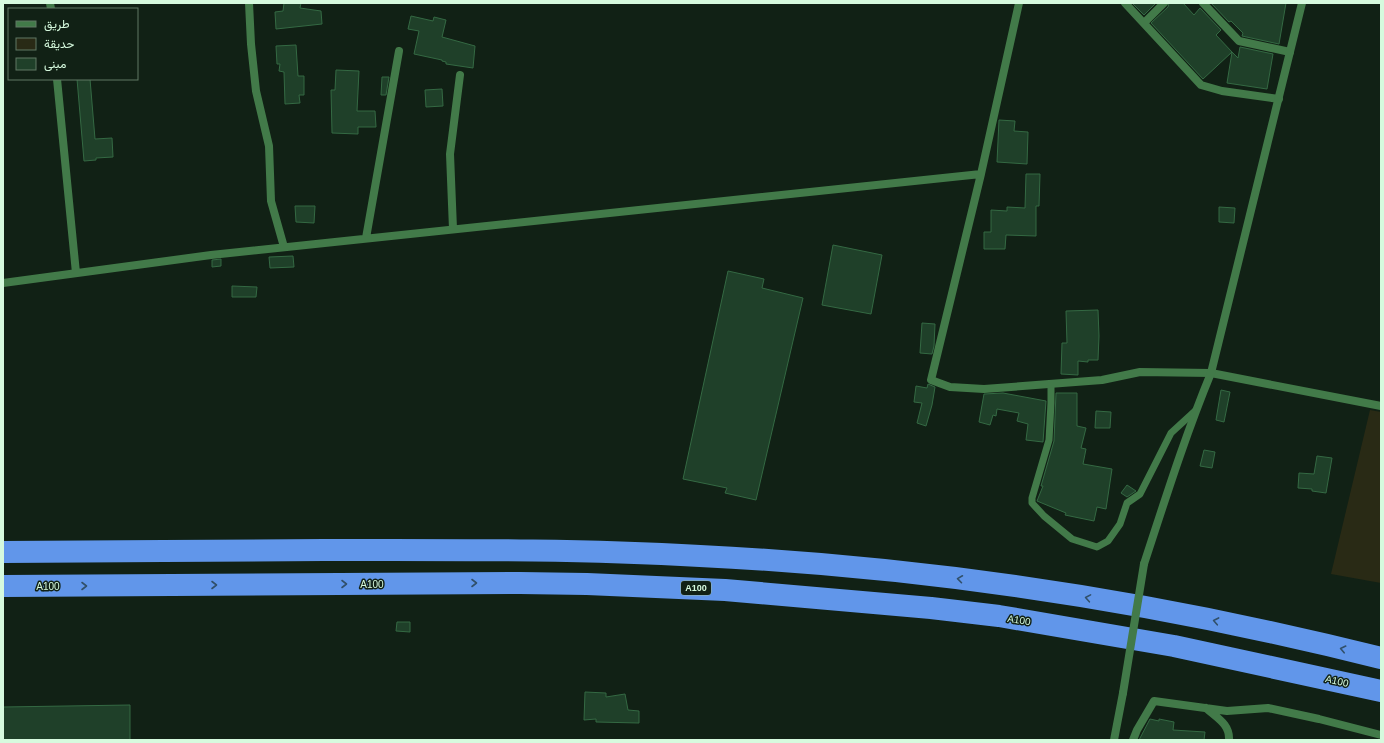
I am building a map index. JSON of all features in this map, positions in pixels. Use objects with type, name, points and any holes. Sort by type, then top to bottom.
[{"type":"highway","points":[[3,552],[523,550],[628,552],[793,562],[891,571],[1085,597],[1263,631],[1381,658]]},
{"type":"highway","name":"A100","points":[[3,586],[520,583],[587,584],[725,590],[861,601],[998,616],[1174,646],[1381,691]]},
{"type":"street","points":[[248,3],[256,91],[269,146],[271,201],[284,247]]},
{"type":"street","points":[[1019,3],[981,174],[931,380],[950,387],[984,390],[1102,380],[1140,372],[1211,373],[1381,406]]},
{"type":"street","points":[[1125,3],[1201,85],[1222,91],[1279,99]]},
{"type":"street","points":[[1144,23],[1164,3]]},
{"type":"street","points":[[1203,3],[1239,41],[1290,52]]},
{"type":"street","points":[[1114,740],[1144,564],[1195,411],[1211,373],[1302,3]]},
{"type":"street","points":[[366,238],[399,51]]},
{"type":"street","points":[[453,229],[450,154],[460,75]]},
{"type":"street","points":[[57,80],[76,273]]},
{"type":"street","points":[[3,283],[211,255],[981,174]]},
{"type":"street","points":[[1133,740],[1137,730],[1154,701],[1228,711],[1268,708],[1381,735]]},
{"type":"street","points":[[1205,708],[1223,722],[1229,732],[1229,740]]},
{"type":"lane","points":[[1051,384],[1048,440],[1032,498],[1032,503],[1044,516],[1072,539],[1097,547],[1108,541],[1120,524],[1127,503],[1140,494],[1171,433],[1195,411]]},
{"type":"green space","points":[[1370,410],[1381,412],[1381,583],[1331,574]]},
{"type":"building","points":[[284,3],[301,3],[300,8],[321,11],[322,24],[276,29],[275,12],[283,11]]},
{"type":"building","points":[[1132,3],[1156,3],[1144,15]]},
{"type":"building","points":[[1169,3],[1183,3],[1194,15],[1200,8],[1221,30],[1216,35],[1232,52],[1203,79],[1151,23],[1168,7]]},
{"type":"building","points":[[1211,3],[1286,3],[1279,44],[1242,36],[1243,33],[1231,21],[1229,22]]},
{"type":"building","points":[[411,16],[433,21],[434,17],[446,20],[442,37],[475,46],[473,68],[446,64],[446,62],[442,60],[414,54],[419,31],[408,29]]},
{"type":"building","points":[[296,45],[298,76],[304,76],[304,95],[299,95],[300,103],[285,104],[284,72],[279,71],[280,64],[277,64],[276,46]]},
{"type":"building","points":[[1240,47],[1273,54],[1267,89],[1227,83],[1232,52],[1238,58]]},
{"type":"building","points":[[336,70],[359,71],[357,111],[375,111],[376,127],[358,127],[358,134],[332,133],[331,90],[335,90]]},
{"type":"building","points":[[382,77],[389,77],[386,95],[381,95]]},
{"type":"building","points":[[77,80],[90,80],[95,139],[112,138],[113,157],[96,158],[96,160],[84,161]]},
{"type":"building","points":[[442,89],[443,106],[426,107],[425,90]]},
{"type":"building","points":[[999,120],[1015,121],[1014,131],[1028,132],[1027,164],[997,162]]},
{"type":"building","points":[[1026,174],[1040,174],[1039,206],[1036,206],[1036,236],[1006,235],[1005,249],[984,249],[984,232],[991,232],[991,210],[1007,211],[1007,207],[1025,208]]},
{"type":"building","points":[[295,206],[315,206],[314,223],[296,222]]},
{"type":"building","points":[[1219,207],[1235,208],[1234,223],[1219,222]]},
{"type":"building","points":[[833,245],[882,255],[871,314],[822,305]]},
{"type":"building","points":[[293,256],[294,267],[270,268],[269,257]]},
{"type":"building","points":[[221,259],[221,266],[212,267],[212,260]]},
{"type":"building","points":[[728,271],[764,279],[762,288],[803,298],[756,500],[725,493],[727,488],[683,479]]},
{"type":"building","points":[[232,286],[257,287],[256,297],[232,297]]},
{"type":"building","points":[[1098,310],[1098,360],[1088,360],[1088,362],[1078,361],[1078,375],[1061,374],[1062,343],[1067,343],[1066,311]]},
{"type":"building","points":[[922,323],[935,324],[932,354],[920,353]]},
{"type":"building","points":[[928,384],[935,387],[926,426],[917,423],[922,403],[914,402],[916,386],[927,388]]},
{"type":"building","points":[[1221,390],[1230,392],[1224,422],[1216,420]]},
{"type":"building","points":[[1003,393],[1046,401],[1043,442],[1026,440],[1028,424],[1017,421],[1019,413],[997,409],[996,416],[993,415],[990,425],[979,422],[984,394]]},
{"type":"building","points":[[1056,393],[1077,393],[1077,426],[1086,428],[1081,448],[1086,449],[1083,464],[1112,469],[1106,509],[1097,507],[1094,521],[1065,515],[1066,513],[1037,501],[1043,486],[1041,486],[1054,441]]},
{"type":"building","points":[[1096,411],[1111,412],[1110,428],[1095,428]]},
{"type":"building","points":[[1204,450],[1215,452],[1212,468],[1200,466]]},
{"type":"building","points":[[1317,456],[1332,458],[1326,493],[1312,491],[1312,489],[1298,488],[1299,473],[1314,474]]},
{"type":"building","points":[[1127,485],[1136,491],[1127,497],[1121,493]]},
{"type":"building","points":[[397,622],[410,622],[410,632],[396,631]]},
{"type":"building","points":[[585,692],[606,693],[606,697],[625,694],[628,710],[639,711],[639,723],[596,722],[596,719],[584,720]]},
{"type":"building","points":[[130,705],[130,740],[3,740],[3,707]]},
{"type":"building","points":[[1150,719],[1174,722],[1173,730],[1205,732],[1204,740],[1139,740]]}]
